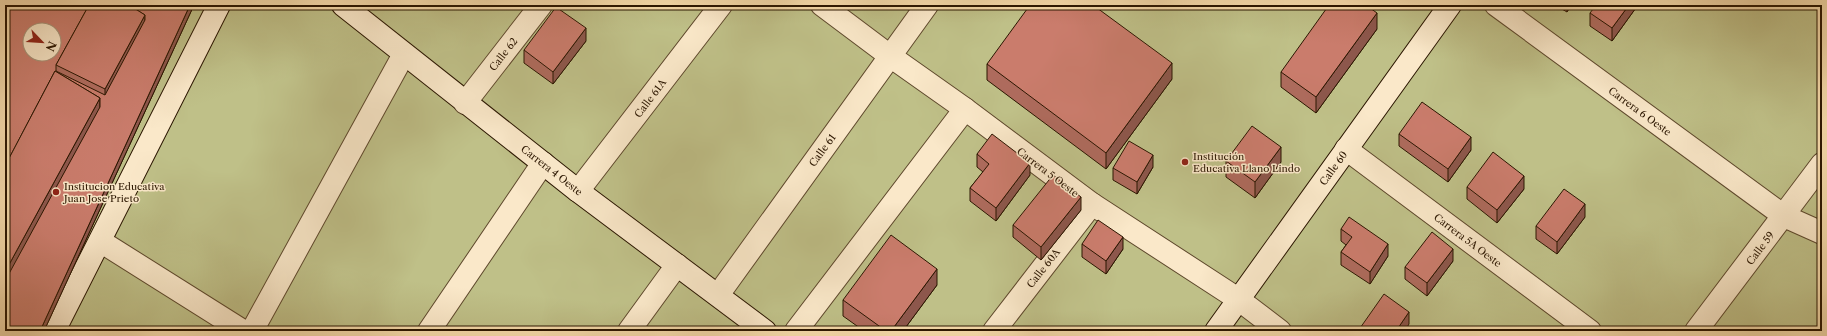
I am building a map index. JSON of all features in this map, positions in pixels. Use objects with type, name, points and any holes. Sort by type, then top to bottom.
[{"type":"street","points":[[54,331],[219,5]]},
{"type":"street","name":"Carrera 4 Oeste","points":[[343,5],[578,191],[765,331]]},
{"type":"street","name":"Calle 62","points":[[465,103],[541,5]]},
{"type":"street","name":"Calle 61A","points":[[578,191],[721,5]]},
{"type":"street","name":"Carrera 5 Oeste","points":[[822,5],[1092,204],[1238,300],[1280,331]]},
{"type":"street","name":"Calle 61","points":[[718,295],[927,5]]},
{"type":"street","name":"Calle 60","points":[[1216,331],[1450,5]]},
{"type":"street","name":"Carrera 6 Oeste","points":[[1496,5],[1784,216]]},
{"type":"street","points":[[252,331],[404,54]]},
{"type":"street","points":[[796,331],[965,109]]},
{"type":"street","name":"Carrera 5A Oeste","points":[[1346,149],[1590,331]]},
{"type":"street","points":[[429,331],[543,163]]},
{"type":"street","name":"Calle 59","points":[[1696,331],[1822,164]]},
{"type":"street","name":"Calle 60A","points":[[994,331],[1092,204]]},
{"type":"street","points":[[1784,216],[1822,233]]},
{"type":"street","points":[[100,241],[243,331]]},
{"type":"street","points":[[629,331],[678,265]]},
{"type":"green space","points":[[5,5],[1822,5],[1822,331],[5,331]]},
{"type":"building","points":[[5,5],[89,5],[62,54],[62,22],[22,22],[22,62],[58,62],[56,71],[105,95],[145,20],[145,15],[129,5],[190,5],[40,331],[5,331],[5,281],[100,107],[100,98],[55,71],[5,166]]},
{"type":"building","points":[[89,5],[129,5],[145,15],[105,89],[56,65],[58,62],[62,62],[62,54]]},
{"type":"building","points":[[1030,5],[1093,5],[1172,63],[1106,153],[987,64]]},
{"type":"building","points":[[1329,5],[1366,5],[1377,13],[1316,97],[1281,72]]},
{"type":"building","points":[[1596,5],[1629,5],[1612,28],[1590,13]]},
{"type":"building","points":[[556,7],[586,28],[553,72],[524,50]]},
{"type":"building","points":[[55,71],[100,98],[5,272],[5,166]]},
{"type":"building","points":[[1422,102],[1471,137],[1448,169],[1399,134]]},
{"type":"building","points":[[1252,126],[1281,147],[1255,182],[1226,161]]},
{"type":"building","points":[[992,134],[1030,163],[996,208],[970,188],[989,164],[977,154]]},
{"type":"building","points":[[1129,141],[1153,155],[1137,182],[1113,168]]},
{"type":"building","points":[[1493,152],[1524,176],[1497,210],[1467,187]]},
{"type":"building","points":[[1053,175],[1081,197],[1041,247],[1013,225]]},
{"type":"building","points":[[1564,189],[1585,204],[1557,242],[1536,226]]},
{"type":"building","points":[[1349,217],[1388,244],[1370,272],[1341,252],[1352,237],[1341,229]]},
{"type":"building","points":[[1098,220],[1123,237],[1106,261],[1082,244]]},
{"type":"building","points":[[1432,232],[1453,249],[1427,283],[1405,267]]},
{"type":"building","points":[[891,235],[937,269],[891,331],[886,331],[843,300]]},
{"type":"building","points":[[1384,294],[1409,312],[1396,331],[1358,331]]},
{"type":"building","points":[[1458,327],[1464,331],[1456,331]]},
{"type":"place","name":"Institución Educativa Llano Lindo","points":[[1185,162]]},
{"type":"place","name":"Institucion Educativa Juan Jose Prieto","points":[[56,192]]}]
